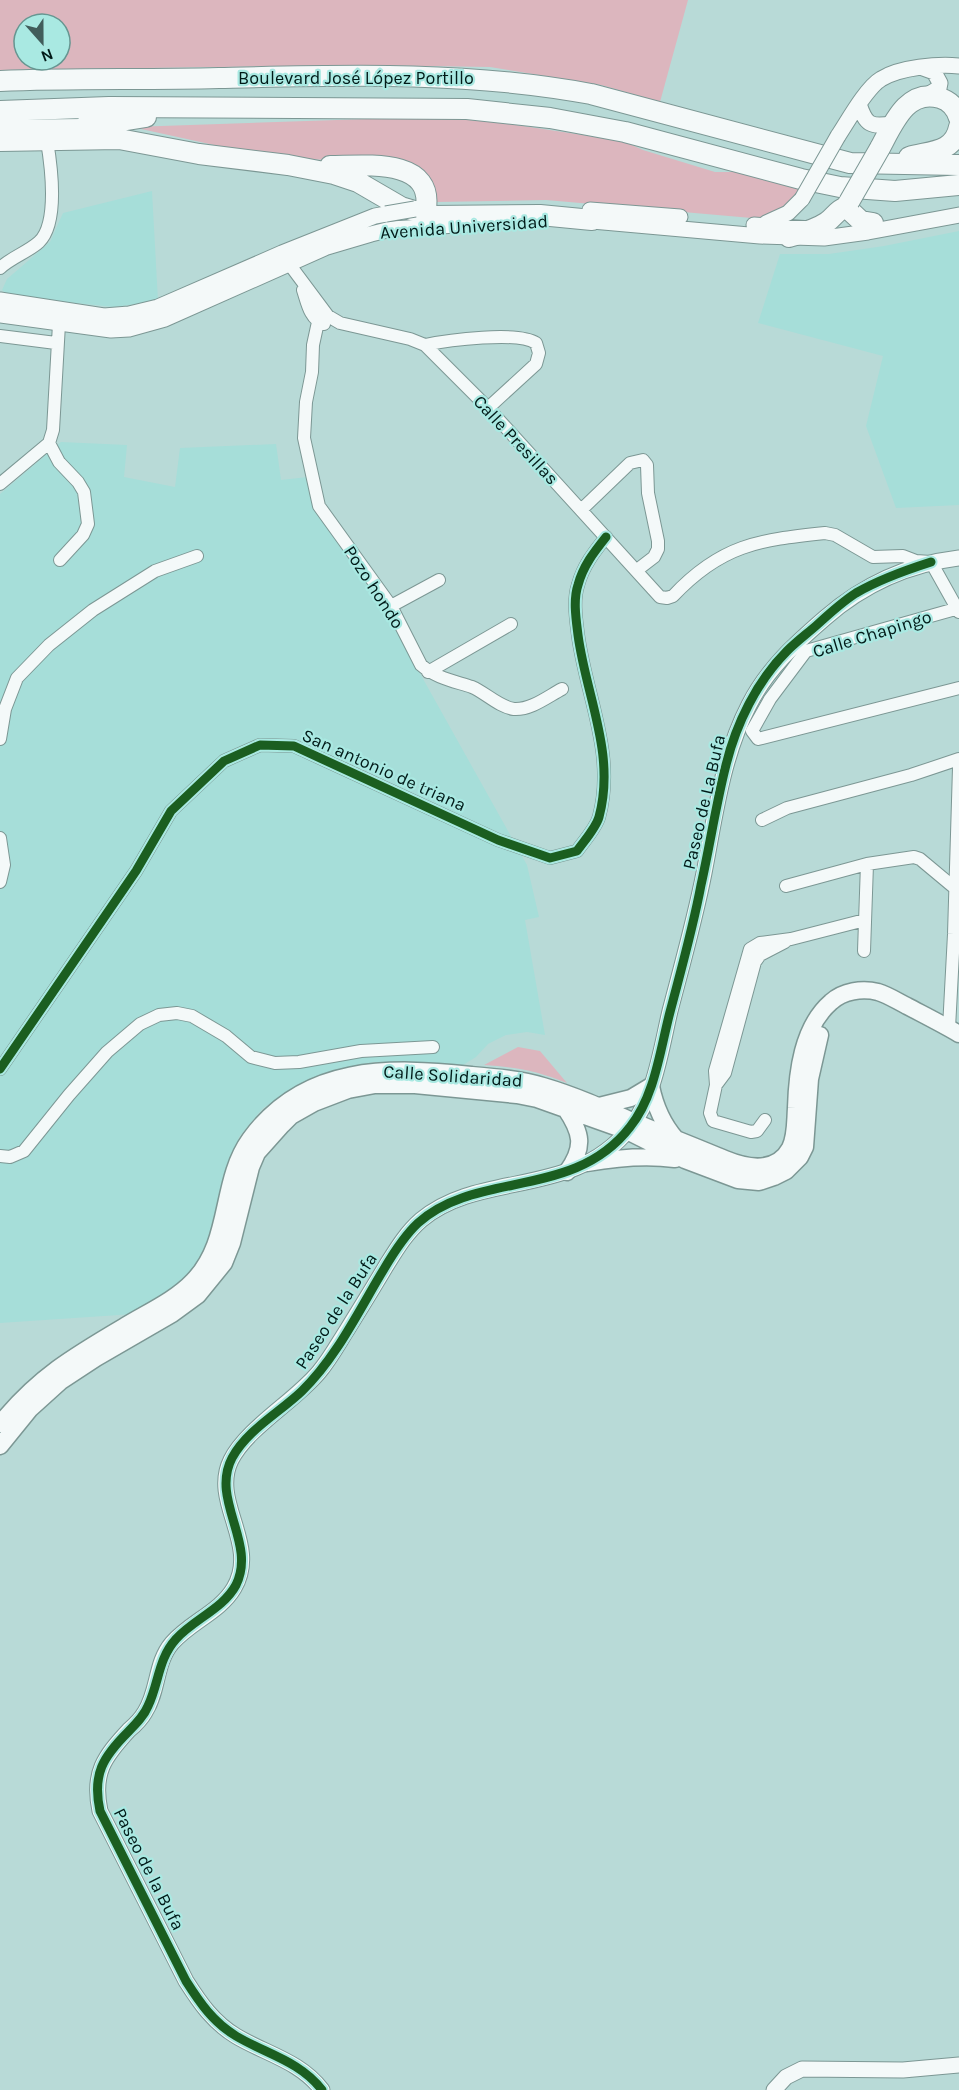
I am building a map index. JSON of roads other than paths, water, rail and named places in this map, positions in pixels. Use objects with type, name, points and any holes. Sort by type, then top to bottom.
[{"type":"main road","name":"Boulevard José López Portillo","points":[[0,81],[384,75],[474,78],[549,86],[591,94],[850,163],[882,156],[959,165]]},
{"type":"main road","points":[[789,237],[829,233],[832,218],[839,209],[848,204],[882,156],[892,124],[905,107],[926,96],[942,99],[954,106],[959,118]]},
{"type":"main road","name":"Boulevard José López Portillo","points":[[0,111],[109,107],[467,109],[550,118],[625,132],[802,192],[895,191],[959,185]]},
{"type":"main road","points":[[0,128],[84,127],[191,109]]},
{"type":"main road","points":[[84,127],[105,131],[119,139]]},
{"type":"main road","points":[[882,156],[948,147],[955,140],[959,127]]},
{"type":"main road","points":[[0,141],[119,139],[199,154],[288,165],[334,174],[358,182],[401,207],[431,216],[540,215],[592,220]]},
{"type":"main road","points":[[288,165],[373,167],[410,172],[418,177],[423,186],[427,199],[426,208]]},
{"type":"main road","points":[[848,204],[861,220],[873,223]]},
{"type":"main road","points":[[631,1127],[676,1139],[744,1167],[762,1167],[780,1159],[789,1151],[807,1037],[820,1013],[835,999],[858,991],[878,992],[954,1031]]},
{"type":"main road","points":[[587,1163],[662,1157],[685,1161],[738,1180],[751,1182],[779,1175],[796,1162],[807,1142],[810,1086],[816,1046],[835,999]]},
{"type":"main road","name":"Calle Solidaridad","points":[[0,1424],[22,1397],[58,1367],[158,1306],[192,1282],[208,1263],[217,1245],[232,1178],[250,1140],[271,1116],[308,1090],[339,1077],[375,1070],[413,1070],[525,1081],[599,1106],[631,1127]]},
{"type":"main road","name":"Calle Solidaridad","points":[[0,1446],[30,1409],[61,1381],[172,1314],[198,1295],[207,1285],[219,1271],[232,1243],[251,1167],[257,1153],[282,1125],[303,1109],[348,1090],[375,1085],[393,1085],[500,1092],[537,1099],[631,1127]]},
{"type":"main road","points":[[599,1106],[632,1098],[651,1086],[660,1115],[667,1129],[676,1139]]},
{"type":"main road","points":[[565,1108],[575,1122],[580,1147],[576,1160],[567,1172]]},
{"type":"main road","points":[[631,1127],[685,1161]]},
{"type":"street","points":[[760,225],[778,219],[802,192],[859,104],[879,80],[919,67],[959,65]]},
{"type":"street","points":[[919,67],[934,72],[939,79],[939,88],[926,96]]},
{"type":"street","points":[[859,104],[864,119],[872,125],[892,124]]},
{"type":"street","points":[[0,268],[39,242],[44,235],[52,205],[48,141]]},
{"type":"street","points":[[802,192],[806,219],[829,233],[959,214]]},
{"type":"street","name":"Avenida Universidad","points":[[0,315],[111,330],[148,325],[192,309],[285,259],[375,216],[426,208],[519,206],[632,213],[829,233]]},
{"type":"street","points":[[829,233],[959,206]]},
{"type":"street","name":"Avenida Universidad","points":[[0,300],[104,316],[119,316],[158,307],[285,259],[391,229],[592,220],[789,237]]},
{"type":"street","points":[[285,259],[300,282],[328,316],[340,323],[425,345],[449,340],[491,338],[523,338],[536,343],[539,353],[536,364],[488,408]]},
{"type":"street","points":[[300,282],[307,304],[318,322],[327,325],[340,323]]},
{"type":"street","name":"Pozo hondo","points":[[318,322],[306,402],[304,438],[319,506],[391,606],[421,665],[428,672]]},
{"type":"street","points":[[0,484],[49,443],[53,430],[58,324]]},
{"type":"street","points":[[0,336],[56,343]]},
{"type":"street","name":"Calle Presillas","points":[[425,345],[488,408],[660,597],[673,596],[703,567],[737,549],[760,541],[825,533],[835,535],[873,557],[903,556],[916,561],[932,562]]},
{"type":"street","points":[[49,443],[59,462],[84,492],[88,524],[83,536],[60,560]]},
{"type":"street","points":[[581,510],[630,463],[643,460],[647,465],[648,492],[658,549],[654,557],[637,570]]},
{"type":"street","name":"San antonio de triana","points":[[0,1069],[136,871],[171,812],[224,761],[260,745],[294,746],[498,840],[550,858],[577,851],[599,819],[605,782],[603,745],[581,658],[575,616],[577,586],[588,560],[606,537]]},
{"type":"street","points":[[0,739],[5,709],[17,678],[49,645],[93,610],[155,571],[197,556]]},
{"type":"street","name":"Paseo de La Bufa","points":[[644,1103],[651,1086],[698,903],[726,764],[749,704],[785,653],[843,602],[878,582],[932,562],[959,558]]},
{"type":"street","points":[[932,562],[958,610]]},
{"type":"street","points":[[391,606],[439,580]]},
{"type":"street","name":"Calle Chapingo","points":[[958,610],[806,651],[770,699],[752,731],[758,739],[959,688]]},
{"type":"street","points":[[428,672],[511,624]]},
{"type":"street","points":[[428,672],[473,688],[514,709],[532,706],[562,689]]},
{"type":"street","points":[[762,820],[787,808],[911,775],[959,759]]},
{"type":"street","points":[[954,1031],[959,768]]},
{"type":"street","points":[[0,838],[3,866],[0,882]]},
{"type":"street","points":[[786,886],[867,864],[914,857],[920,859],[956,889]]},
{"type":"street","points":[[864,951],[867,864]]},
{"type":"street","points":[[765,1120],[757,1131],[751,1132],[713,1121],[710,1113],[716,1085],[725,1073],[755,962],[760,955],[791,939],[865,920]]},
{"type":"street","points":[[5,1157],[24,1151],[107,1052],[141,1024],[159,1015],[177,1013],[192,1016],[226,1036],[250,1057],[275,1063],[300,1062],[361,1051],[433,1047]]},
{"type":"street","name":"Paseo de la Bufa","points":[[322,2090],[305,2071],[237,2036],[221,2025],[202,2006],[186,1981],[100,1811],[96,1793],[98,1775],[108,1752],[144,1714],[152,1697],[165,1652],[182,1632],[224,1601],[238,1579],[243,1557],[227,1494],[226,1477],[229,1465],[238,1448],[321,1370],[402,1240],[422,1220],[450,1203],[473,1195],[567,1172],[587,1163],[612,1146],[631,1127],[644,1103]]},
{"type":"street","points":[[774,2090],[786,2077],[802,2069],[903,2070],[959,2065]]}]
